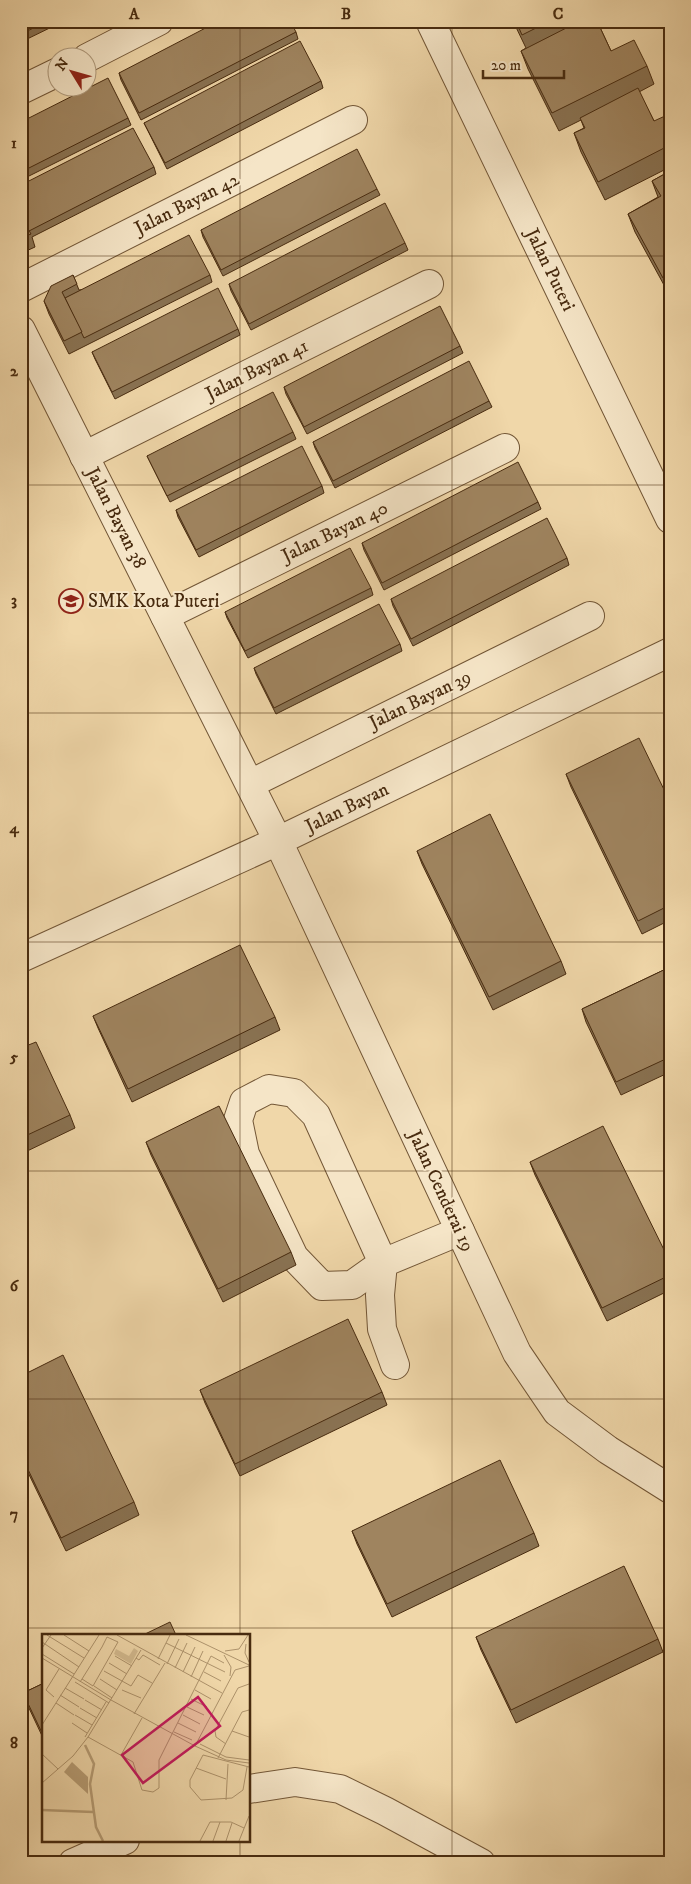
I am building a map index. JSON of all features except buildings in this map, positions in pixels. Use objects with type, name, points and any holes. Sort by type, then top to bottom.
[{"type":"street","points":[[98,52],[159,21]]},
{"type":"street","name":"Jalan Puteri","points":[[430,21],[670,519]]},
{"type":"street","points":[[21,90],[48,77]]},
{"type":"street","name":"Jalan Bayan 42","points":[[21,288],[353,120]]},
{"type":"street","name":"Jalan Bayan 41","points":[[84,456],[429,284]]},
{"type":"street","name":"Jalan Bayan 38","points":[[21,330],[278,841]]},
{"type":"street","name":"Jalan Bayan 40","points":[[165,616],[505,448]]},
{"type":"street","name":"Jalan Bayan 39","points":[[250,784],[590,616]]},
{"type":"street","name":"Jalan Bayan","points":[[21,958],[278,841],[670,652]]},
{"type":"street","name":"Jalan Cenderai 19","points":[[278,841],[517,1353],[556,1412],[608,1450],[670,1489]]},
{"type":"street","points":[[395,1365],[382,1328],[380,1295],[383,1263],[316,1115],[294,1094],[269,1089],[244,1102],[238,1120],[245,1154],[294,1257],[322,1286],[352,1285],[383,1263],[460,1231]]},
{"type":"street","points":[[250,1789],[295,1782],[340,1790],[384,1810],[481,1863]]},
{"type":"street","points":[[74,1863],[121,1842]]},
{"type":"place","name":"SMK Kota Puteri","points":[[71,601]]}]
